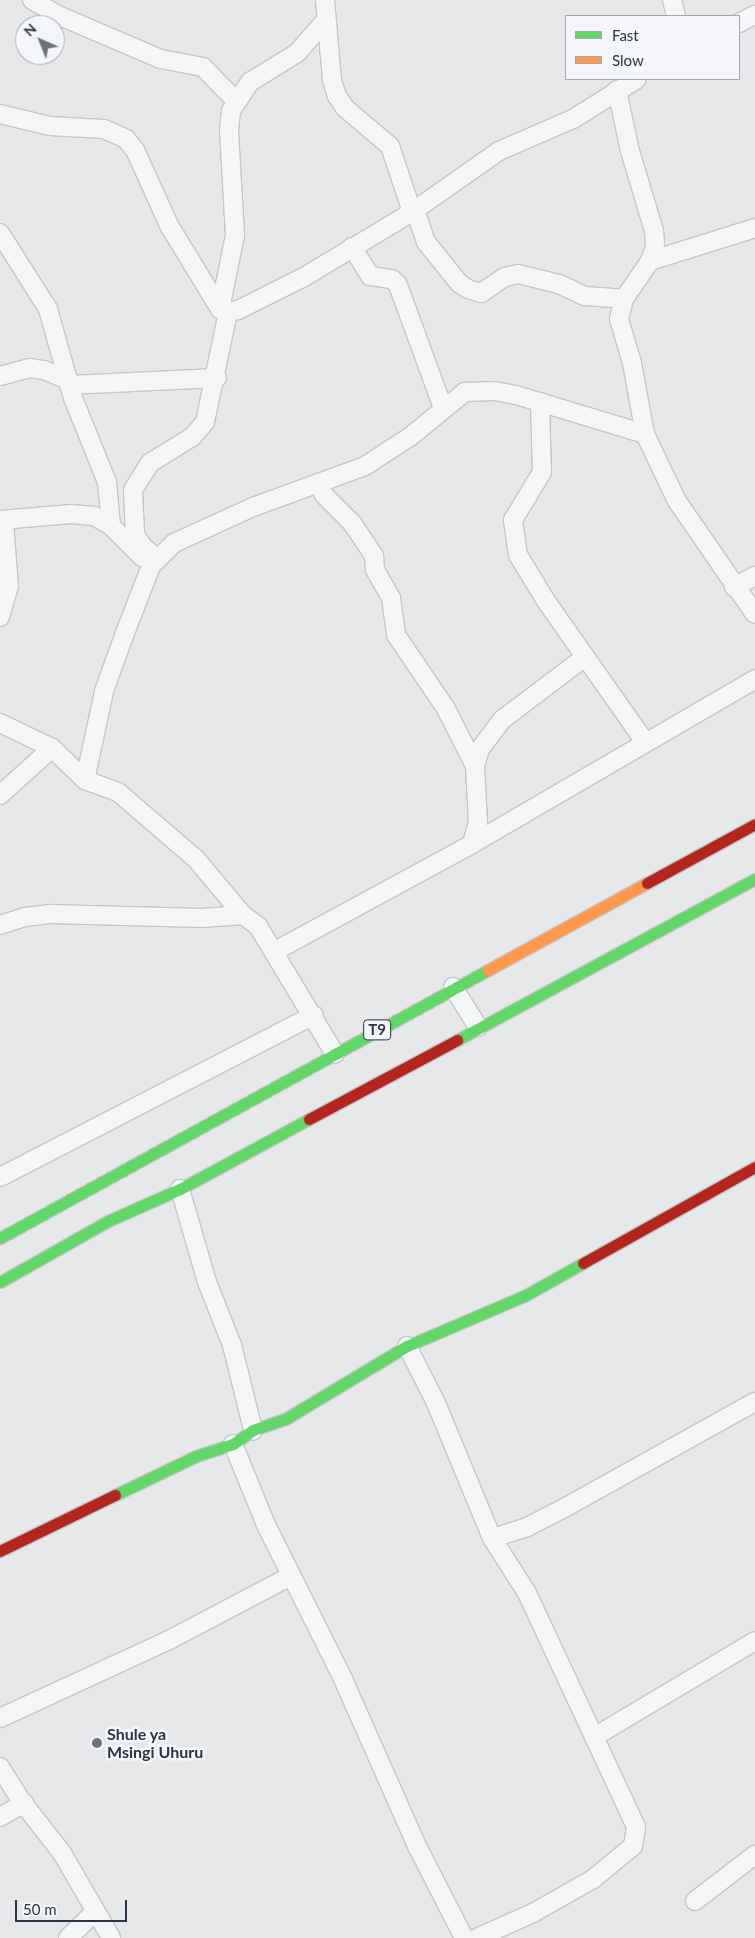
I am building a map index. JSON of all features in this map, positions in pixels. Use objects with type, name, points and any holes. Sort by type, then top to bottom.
[{"type":"main road","name":"T9","points":[[0,1238],[453,987],[755,824]]},
{"type":"main road","points":[[0,1282],[108,1221],[180,1190],[478,1027],[755,879]]},
{"type":"main road","points":[[0,1551],[196,1456],[233,1444],[253,1430],[287,1418],[325,1398],[407,1346],[526,1295],[755,1167]]},
{"type":"street","points":[[32,0],[60,16],[161,59],[203,67],[230,95]]},
{"type":"street","points":[[325,0],[337,96],[345,108],[390,146],[426,242],[459,283],[468,289],[481,293],[505,277],[518,274],[559,284],[585,296],[624,299]]},
{"type":"street","points":[[672,0],[676,15]]},
{"type":"street","points":[[740,23],[755,15]]},
{"type":"street","points":[[154,562],[135,534],[133,490],[150,463],[200,429],[208,413],[217,378],[235,235],[228,130],[231,111],[250,82],[297,53],[326,20]]},
{"type":"street","points":[[224,311],[238,310],[304,277],[413,211],[498,151],[573,118],[635,80]]},
{"type":"street","points":[[617,90],[630,151],[654,231],[655,247],[650,261],[624,299],[619,319],[632,364],[645,434],[677,502],[734,587],[755,614]]},
{"type":"street","points":[[0,114],[44,125],[104,129],[126,139],[135,150],[170,227],[224,311]]},
{"type":"street","points":[[650,261],[755,228]]},
{"type":"street","points":[[0,233],[48,309],[68,382],[107,482],[111,526]]},
{"type":"street","points":[[352,247],[370,276],[392,279],[398,285],[444,408]]},
{"type":"street","points":[[0,376],[29,368],[44,370],[68,382],[217,378]]},
{"type":"street","points":[[85,780],[104,691],[154,562],[191,534],[380,457],[465,392],[496,390],[645,434]]},
{"type":"street","points":[[540,402],[542,472],[537,485],[517,510],[513,520],[514,540],[521,562],[585,658],[645,742]]},
{"type":"street","points":[[318,483],[324,495],[352,523],[374,556],[376,570],[392,598],[396,635],[445,707],[476,766]]},
{"type":"street","points":[[0,617],[9,586],[2,521],[80,514],[94,516],[111,526],[154,562]]},
{"type":"street","points":[[734,587],[755,576]]},
{"type":"street","points":[[472,844],[478,822],[476,766],[480,749],[490,732],[585,658]]},
{"type":"street","points":[[275,951],[472,844],[755,679]]},
{"type":"street","points":[[0,724],[52,748],[85,780],[118,792],[196,859],[243,915],[258,926],[314,1015],[334,1054]]},
{"type":"street","points":[[0,795],[52,748]]},
{"type":"street","points":[[0,925],[50,914],[202,918],[243,915]]},
{"type":"street","points":[[453,987],[478,1027]]},
{"type":"street","points":[[0,1177],[314,1015]]},
{"type":"street","points":[[180,1190],[207,1282],[237,1361],[253,1430]]},
{"type":"street","points":[[407,1346],[436,1403],[492,1538],[527,1593],[630,1810],[636,1827],[633,1846],[593,1879],[533,1913],[477,1938]]},
{"type":"street","points":[[492,1538],[527,1527],[566,1507],[755,1402]]},
{"type":"street","points":[[233,1444],[266,1525],[343,1679],[418,1848],[464,1938]]},
{"type":"street","points":[[0,1718],[167,1642],[291,1576]]},
{"type":"street","points":[[594,1736],[755,1641]]},
{"type":"street","points":[[0,1767],[24,1803],[62,1853],[111,1938]]},
{"type":"street","points":[[0,1817],[24,1803]]},
{"type":"street","points":[[695,1901],[755,1855]]},
{"type":"street","points":[[68,1938],[95,1912]]},
{"type":"traffic: fast","points":[[457,1040],[755,879]]},
{"type":"traffic: fast","points":[[0,1238],[488,970]]},
{"type":"traffic: fast","points":[[0,1282],[108,1221],[180,1189],[309,1119]]},
{"type":"traffic: fast","points":[[115,1495],[196,1456],[233,1444],[253,1430],[287,1418],[407,1346],[526,1295],[583,1263]]},
{"type":"traffic: slow","points":[[488,970],[647,883]]},
{"type":"traffic: jam","points":[[647,883],[755,824]]},
{"type":"traffic: jam","points":[[309,1119],[457,1040]]},
{"type":"traffic: jam","points":[[583,1263],[755,1167]]},
{"type":"traffic: jam","points":[[0,1551],[115,1495]]},
{"type":"place","name":"Shule ya Msingi Uhuru","points":[[97,1743]]}]
